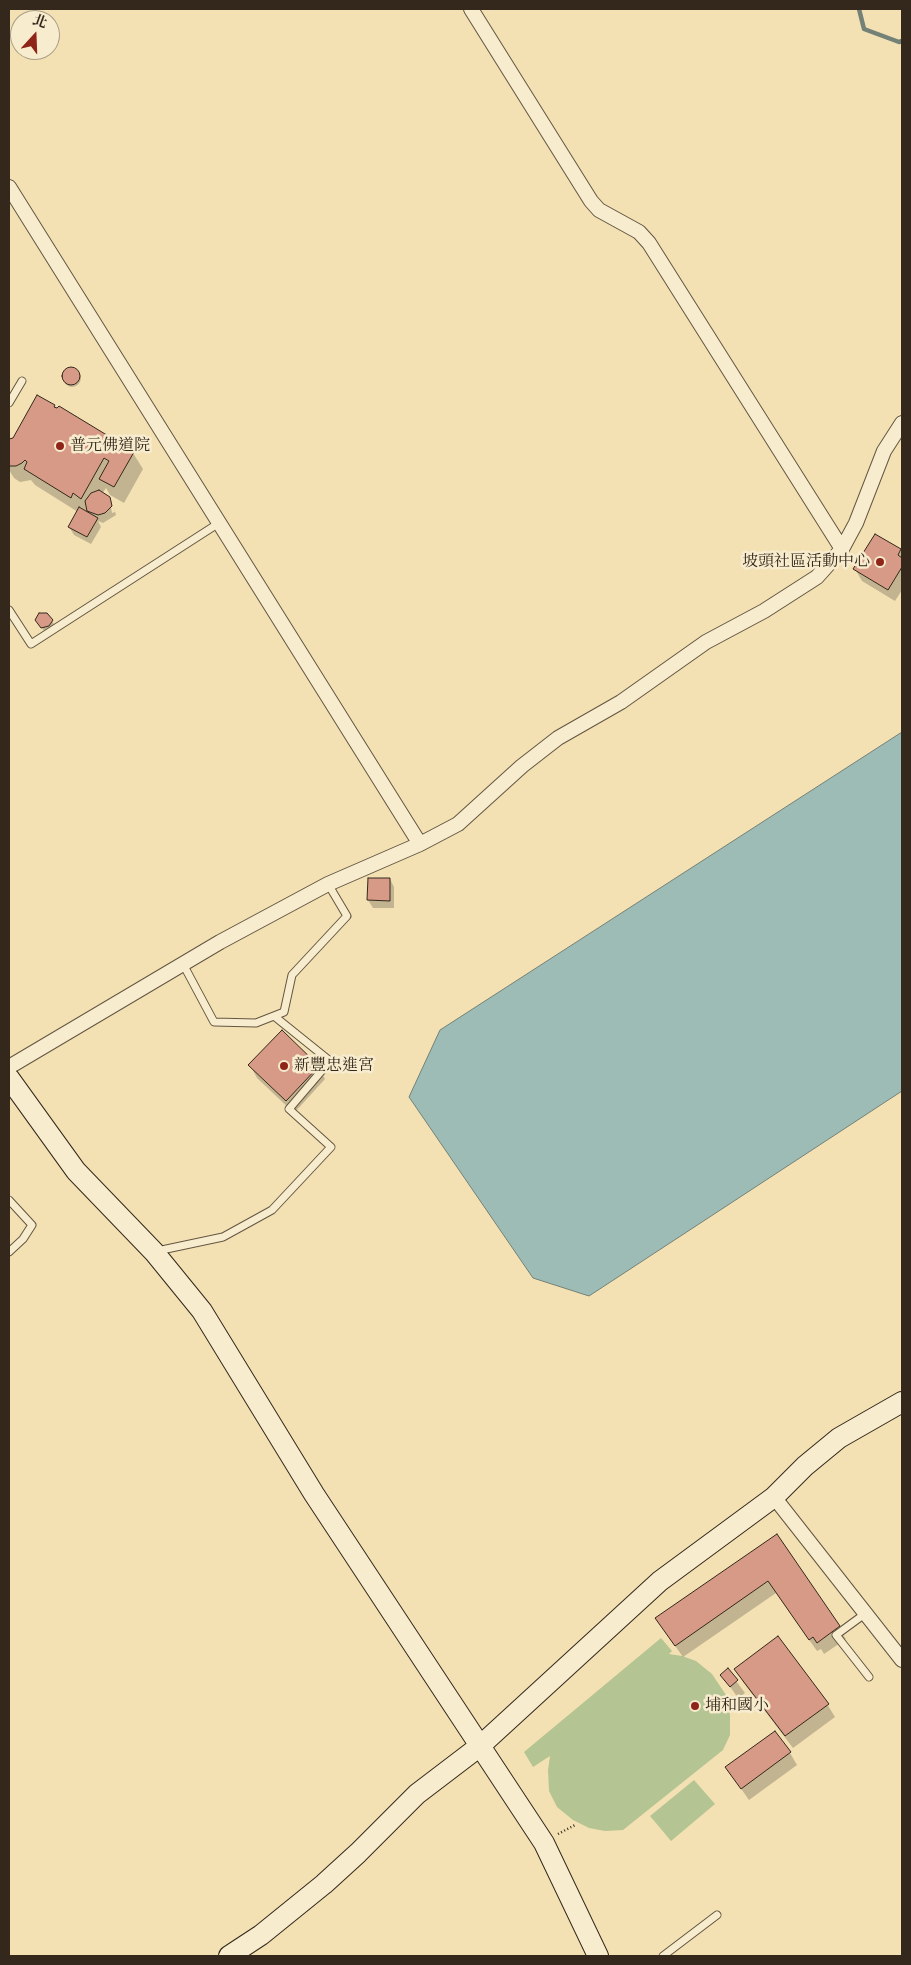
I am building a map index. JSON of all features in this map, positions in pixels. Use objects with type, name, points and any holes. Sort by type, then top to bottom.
[{"type":"street","points":[[471,9],[591,201],[599,210],[638,232],[649,243],[842,550]]},
{"type":"street","points":[[9,187],[420,844]]},
{"type":"street","points":[[9,1067],[183,963],[328,884],[420,844],[458,824],[522,766],[558,738],[622,702],[706,642],[764,610],[817,577],[842,550],[856,523],[884,451],[902,422]]},
{"type":"street","points":[[9,1078],[76,1171],[154,1252],[202,1311],[314,1494],[544,1842],[598,1956]]},
{"type":"street","points":[[230,1956],[261,1935],[324,1884],[417,1794],[480,1746],[660,1581],[774,1497],[804,1466],[839,1438],[902,1402]]},
{"type":"street","points":[[774,1497],[902,1660]]},
{"type":"lane","points":[[9,403],[22,381]]},
{"type":"lane","points":[[9,610],[31,644],[219,523]]},
{"type":"lane","points":[[183,963],[214,1022],[256,1023],[284,1012],[292,974],[347,916],[328,884]]},
{"type":"lane","points":[[154,1252],[223,1237],[272,1210],[332,1147],[289,1109],[330,1062],[274,1016]]},
{"type":"lane","points":[[9,1200],[32,1225],[23,1239],[9,1252]]},
{"type":"lane","points":[[866,1613],[836,1635],[868,1677]]},
{"type":"lane","points":[[663,1956],[717,1915]]},
{"type":"green space","points":[[661,1638],[672,1651],[669,1654],[696,1661],[712,1674],[726,1695],[730,1715],[730,1735],[723,1750],[623,1830],[605,1831],[589,1828],[573,1820],[557,1807],[549,1791],[548,1770],[550,1756],[533,1767],[524,1752]]},
{"type":"green space","points":[[694,1780],[715,1804],[671,1841],[650,1816]]},
{"type":"water","points":[[902,732],[902,1091],[589,1296],[533,1278],[409,1097],[440,1030]]},
{"type":"building","points":[[71,367],[77,370],[80,376],[77,382],[71,385],[65,382],[62,376],[65,370]]},
{"type":"building","name":"普元佛道院","points":[[37,395],[55,405],[54,407],[57,408],[59,406],[115,440],[111,448],[115,450],[119,443],[134,452],[114,487],[99,479],[109,461],[104,458],[81,499],[73,493],[71,498],[24,469],[27,462],[25,460],[16,466],[9,466],[9,439],[13,438]]},
{"type":"building","points":[[99,490],[110,497],[112,506],[105,513],[98,515],[87,511],[85,501],[91,493]]},
{"type":"building","points":[[79,507],[98,518],[87,537],[68,527]]},
{"type":"building","name":"坡頭社區活動中心","points":[[875,534],[901,549],[898,555],[902,558],[902,567],[888,590],[853,569]]},
{"type":"building","points":[[39,613],[47,613],[53,620],[49,626],[41,628],[35,620]]},
{"type":"building","points":[[368,878],[390,878],[390,901],[367,900]]},
{"type":"building","name":"新豐忠進宮","points":[[282,1030],[319,1066],[286,1101],[248,1065]]},
{"type":"building","points":[[777,1534],[840,1626],[817,1643],[813,1637],[809,1640],[768,1581],[675,1646],[655,1618]]},
{"type":"building","points":[[778,1636],[829,1704],[785,1736],[734,1669]]},
{"type":"building","points":[[728,1668],[738,1680],[730,1687],[720,1675]]},
{"type":"building","points":[[775,1731],[791,1752],[741,1789],[725,1767]]},
{"type":"waterway","points":[[859,9],[864,29],[899,42],[902,41]]},
{"type":"place","name":"普元佛道院","points":[[60,446]]},
{"type":"place","name":"坡頭社區活動中心","points":[[880,562]]},
{"type":"place","name":"新豐忠進宮","points":[[284,1066]]},
{"type":"place","name":"埔和國小","points":[[695,1706]]}]
